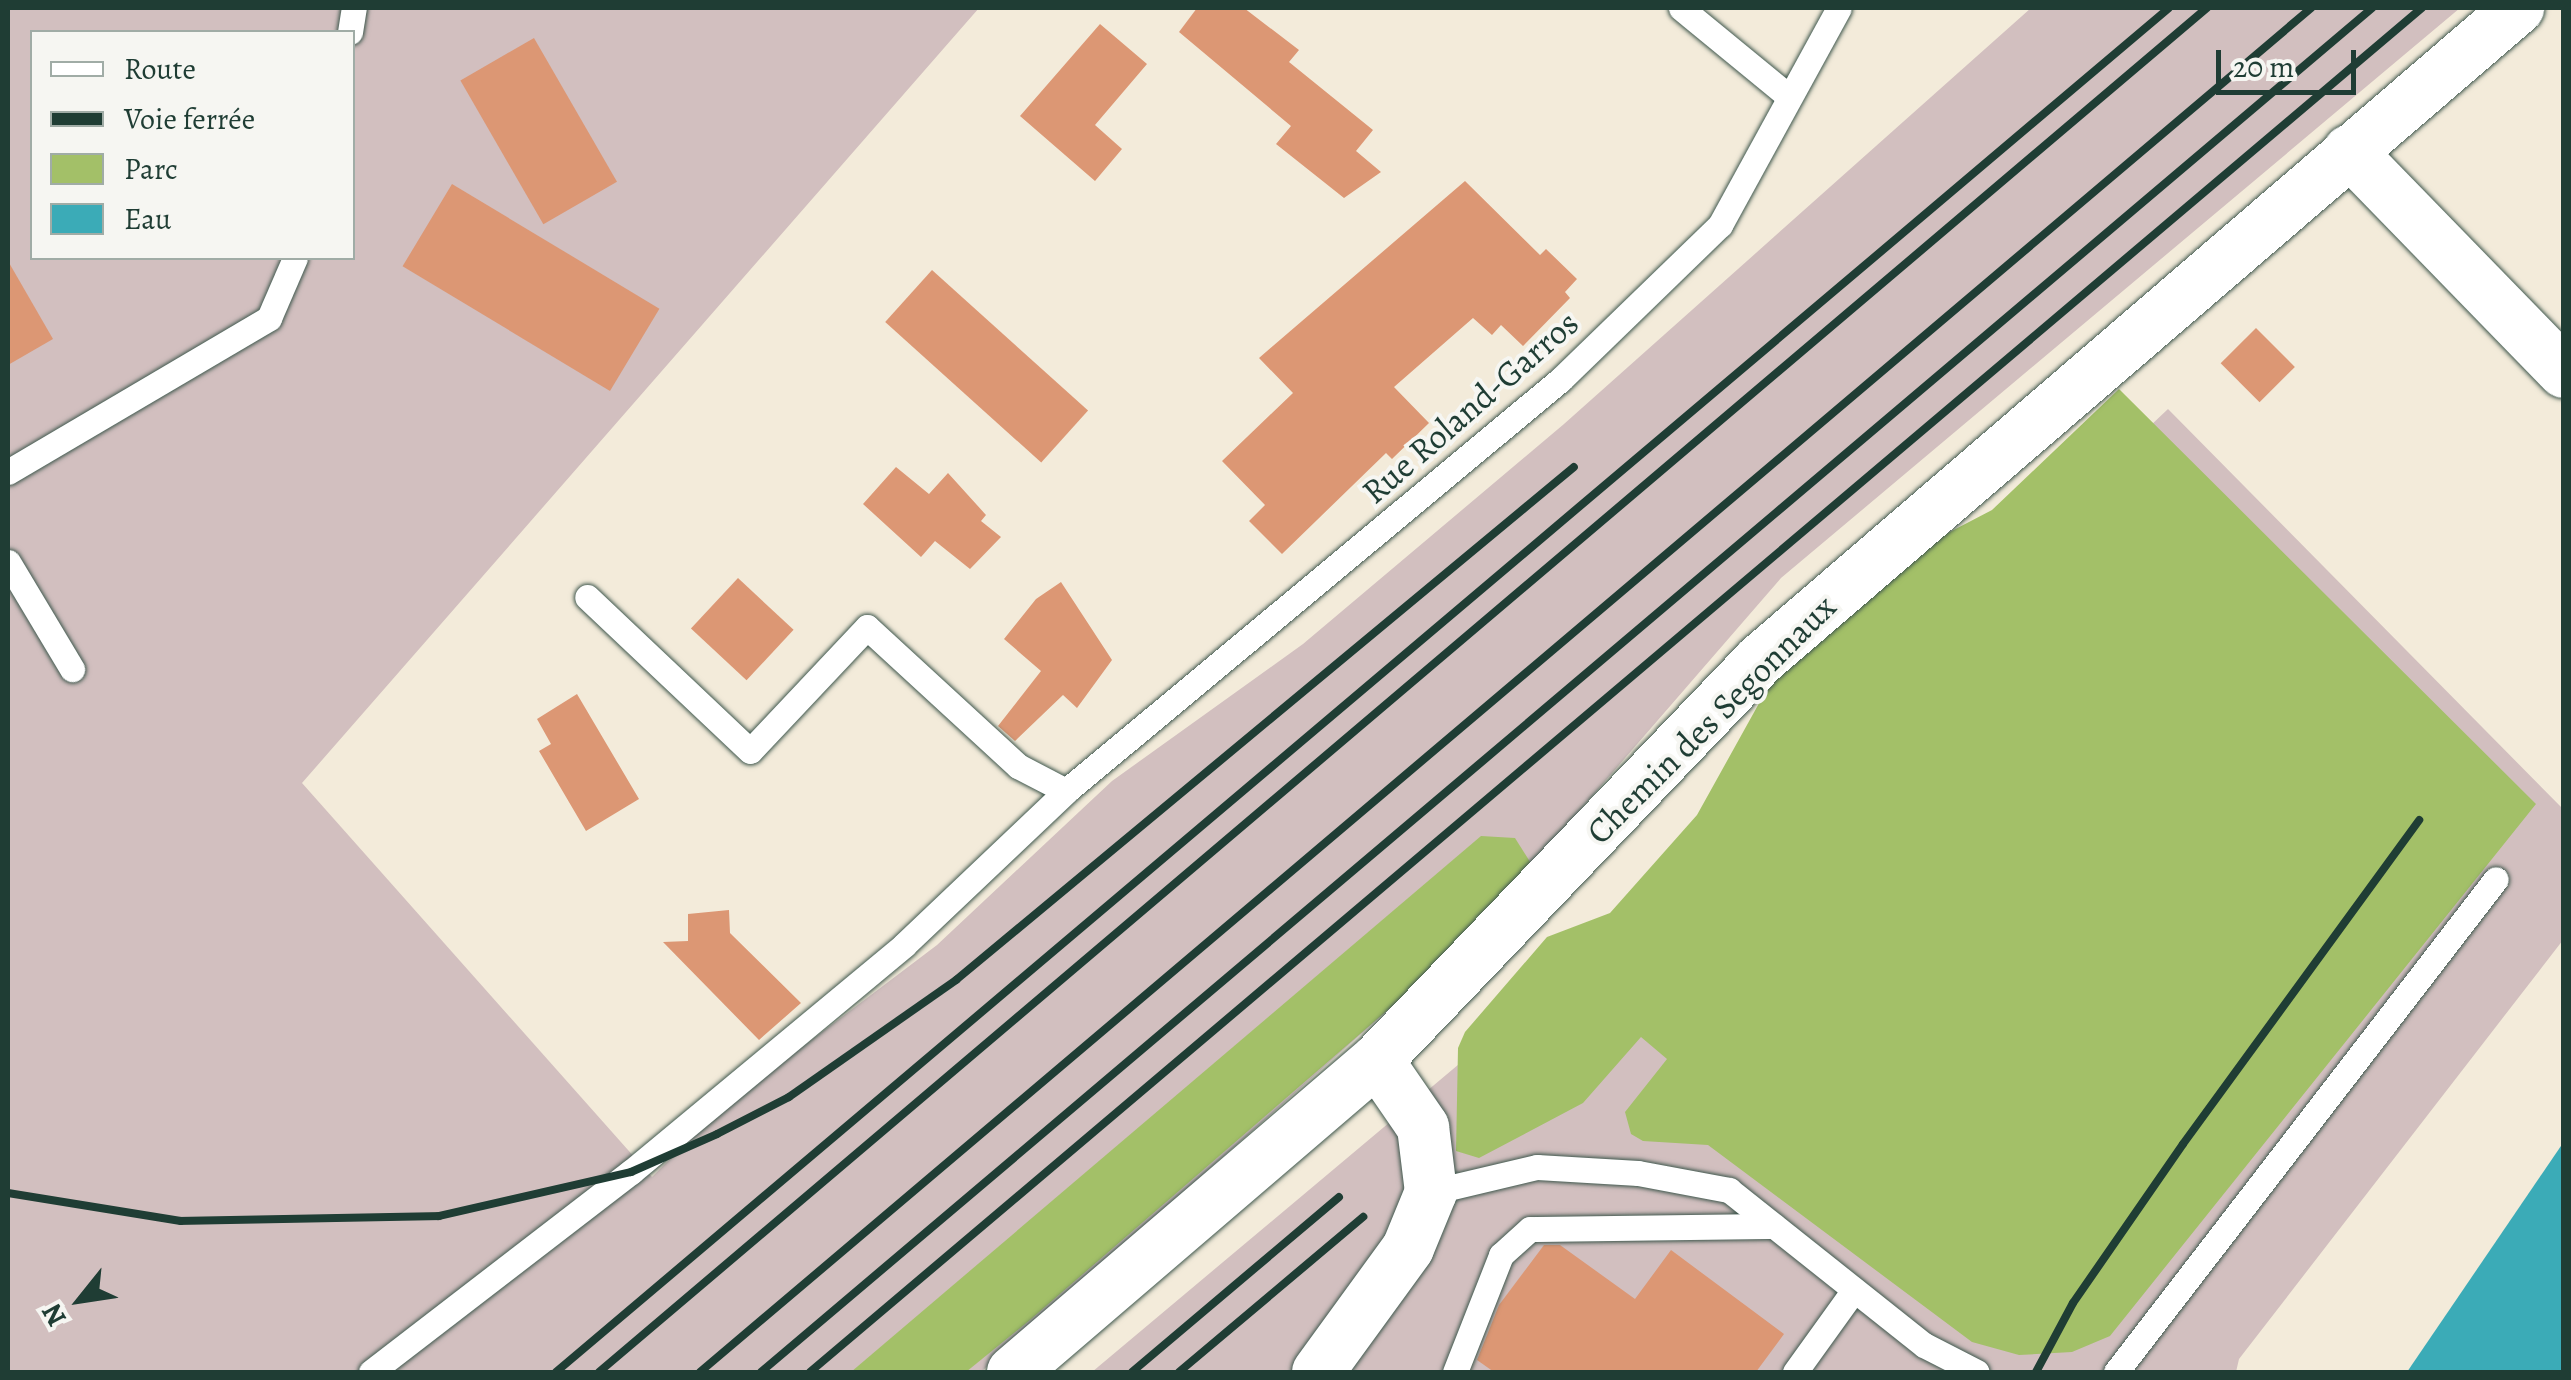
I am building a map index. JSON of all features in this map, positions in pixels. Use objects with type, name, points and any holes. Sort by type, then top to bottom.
[{"type":"street","name":"Chemin des Segonnaux","points":[[1013,1372],[1377,1060],[1760,660],[2518,8]]},
{"type":"street","points":[[2350,151],[2564,372]]},
{"type":"street","points":[[1318,1372],[1408,1248],[1430,1192],[1423,1126],[1377,1060]]},
{"type":"lane","points":[[1681,8],[1786,95]]},
{"type":"lane","name":"Rue Roland-Garros","points":[[372,1372],[602,1196],[904,945],[1066,791],[1560,380],[1720,225],[1786,95],[1839,8]]},
{"type":"lane","points":[[8,472],[268,318],[294,260]]},
{"type":"lane","points":[[8,562],[72,668]]},
{"type":"lane","points":[[587,597],[750,751],[866,627],[1018,766],[1066,791]]},
{"type":"lane","points":[[2116,1372],[2496,879]]},
{"type":"lane","points":[[1430,1192],[1536,1167],[1638,1173],[1729,1190],[1924,1345],[1976,1372]]},
{"type":"lane","points":[[1455,1372],[1501,1255],[1530,1229],[1774,1226]]},
{"type":"lane","points":[[1795,1372],[1854,1290]]},
{"type":"shaded area","points":[[8,8],[979,8],[302,783],[652,1177],[719,1110],[937,945],[1112,781],[1303,644],[1564,424],[2031,8],[2460,8],[1781,578],[1470,937],[981,1372],[8,1372]]},
{"type":"shaded area","points":[[2168,409],[2563,809],[2563,940],[2239,1359],[2236,1372],[1092,1372],[1608,939]]},
{"type":"green space","points":[[2119,389],[2536,804],[2110,1336],[2072,1352],[2019,1355],[1972,1342],[1708,1145],[1643,1141],[1631,1134],[1625,1112],[1667,1059],[1641,1037],[1583,1103],[1479,1158],[1456,1151],[1458,1048],[1465,1032],[1547,937],[1610,913],[1697,815],[1787,653],[1921,547],[1992,510]]},
{"type":"green space","points":[[1481,836],[1515,838],[1532,865],[1435,969],[1030,1320],[966,1372],[851,1372]]},
{"type":"water","points":[[2563,1143],[2563,1372],[2407,1372]]},
{"type":"building","points":[[1197,8],[1244,8],[1299,50],[1289,62],[1373,130],[1356,151],[1381,172],[1344,198],[1276,144],[1291,126],[1179,32]]},
{"type":"building","points":[[1100,24],[1147,64],[1095,125],[1122,149],[1095,181],[1020,116]]},
{"type":"building","points":[[534,38],[617,182],[543,224],[460,81]]},
{"type":"building","points":[[1465,181],[1540,255],[1546,249],[1577,279],[1565,292],[1570,298],[1523,346],[1501,325],[1492,335],[1473,318],[1394,387],[1429,423],[1392,459],[1386,453],[1282,554],[1249,521],[1265,505],[1222,461],[1293,393],[1259,358]]},
{"type":"building","points":[[452,184],[659,309],[610,391],[403,266]]},
{"type":"building","points":[[8,261],[53,339],[8,365]]},
{"type":"building","points":[[932,270],[1088,411],[1041,463],[885,322]]},
{"type":"building","points":[[2256,328],[2295,367],[2260,402],[2221,363]]},
{"type":"building","points":[[896,467],[929,494],[948,473],[986,515],[981,521],[1001,537],[970,569],[935,541],[921,557],[863,504]]},
{"type":"building","points":[[738,578],[794,630],[747,680],[691,628]]},
{"type":"building","points":[[1061,582],[1112,660],[1077,708],[1063,695],[1015,741],[998,726],[1041,671],[1004,639],[1036,599]]},
{"type":"building","points":[[577,694],[639,799],[586,831],[539,751],[551,744],[537,719]]},
{"type":"building","points":[[729,910],[730,933],[801,1003],[759,1040],[663,942],[688,941],[688,914]]},
{"type":"building","points":[[1544,1245],[1560,1245],[1635,1299],[1671,1250],[1784,1334],[1756,1372],[1494,1372],[1477,1360],[1499,1305]]},
{"type":"railway","points":[[556,1372],[2169,8]]},
{"type":"railway","points":[[599,1372],[2207,8]]},
{"type":"railway","points":[[700,1372],[2311,8]]},
{"type":"railway","points":[[761,1372],[2372,8]]},
{"type":"railway","points":[[810,1372],[2422,8]]},
{"type":"railway","points":[[8,1193],[181,1221],[439,1216],[631,1172],[717,1134],[789,1097],[956,980],[1574,467]]},
{"type":"railway","points":[[2036,1372],[2073,1303],[2183,1144],[2419,820]]},
{"type":"railway","points":[[1132,1372],[1339,1197]]},
{"type":"railway","points":[[1179,1372],[1363,1217]]}]
